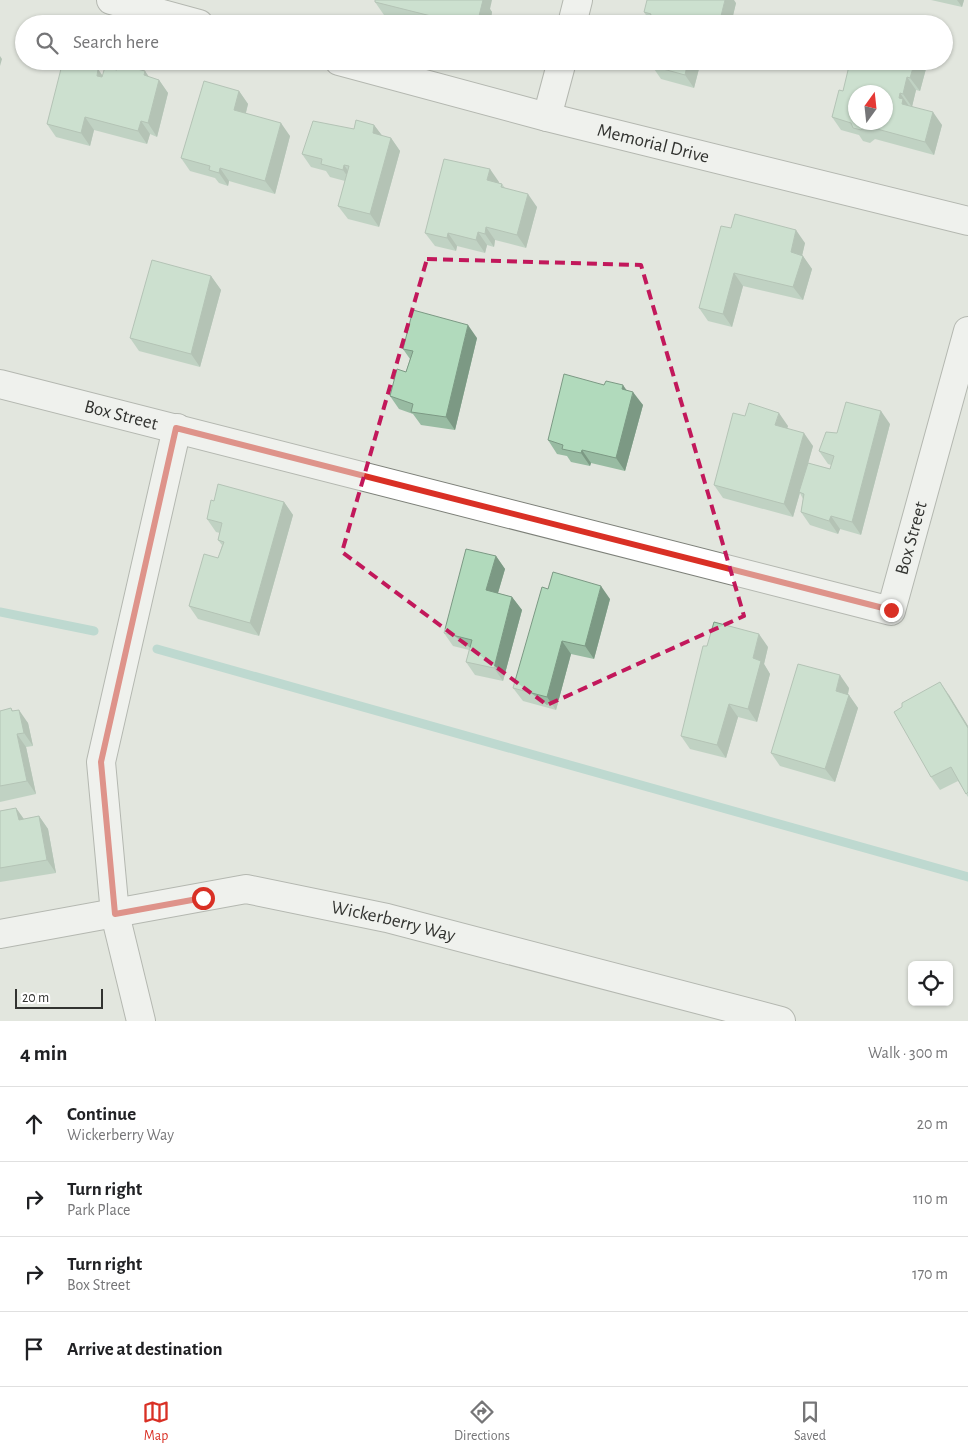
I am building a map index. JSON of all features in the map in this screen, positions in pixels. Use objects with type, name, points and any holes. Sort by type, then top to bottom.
[{"type":"street","points":[[111,0],[166,15]]},
{"type":"street","points":[[574,15],[578,0]]},
{"type":"street","name":"Memorial Drive","points":[[372,70],[547,117],[968,221]]},
{"type":"street","points":[[547,117],[560,70]]},
{"type":"street","name":"Box Street","points":[[0,384],[891,610],[968,331]]},
{"type":"street","points":[[141,1021],[115,914],[101,762],[176,428]]},
{"type":"street","name":"Wickerberry Way","points":[[0,934],[246,889],[386,918],[781,1021]]},
{"type":"highlighted area","points":[[427,259],[641,265],[744,616],[547,705],[342,552]]},
{"type":"building","points":[[375,0],[483,0],[479,15],[427,15],[375,2]]},
{"type":"building","points":[[647,0],[725,0],[721,15],[651,15],[644,12]]},
{"type":"building","points":[[61,70],[98,70],[97,76],[102,77],[104,70],[141,70],[145,71],[144,75],[159,80],[148,123],[141,121],[138,131],[85,117],[81,133],[47,124]]},
{"type":"building","points":[[667,70],[686,70],[685,75]]},
{"type":"building","points":[[848,70],[912,70],[910,78],[907,77],[903,94],[900,93],[899,98],[903,99],[902,104],[933,112],[925,142],[881,130],[893,130],[893,85],[848,85],[848,122],[832,117],[839,90],[843,91]]},
{"type":"building","points":[[204,81],[239,91],[234,110],[281,123],[265,181],[220,168],[219,173],[209,170],[210,166],[181,158]]},
{"type":"building","points":[[356,120],[374,125],[373,133],[391,138],[370,214],[338,206],[349,166],[344,165],[343,170],[321,164],[322,159],[302,154],[313,121],[354,129]]},
{"type":"building","points":[[444,159],[490,169],[487,180],[502,184],[501,187],[528,194],[517,235],[486,227],[485,234],[478,232],[476,240],[448,233],[447,238],[425,233]]},
{"type":"building","points":[[735,214],[796,230],[791,252],[803,256],[793,287],[734,273],[723,314],[699,308],[721,226],[731,228]]},
{"type":"building","points":[[152,260],[211,276],[191,354],[130,338]]},
{"type":"building","points":[[413,310],[468,325],[446,417],[411,412],[413,404],[390,396],[397,369],[406,372],[413,351],[403,349]]},
{"type":"building","points":[[564,374],[604,385],[606,381],[623,385],[622,389],[633,392],[616,458],[582,450],[581,453],[562,449],[563,445],[548,440]]},
{"type":"building","points":[[846,402],[881,411],[852,522],[831,516],[829,521],[801,512],[804,494],[799,492],[808,463],[830,469],[834,456],[819,451],[826,432],[837,433]]},
{"type":"building","points":[[749,403],[779,413],[775,425],[804,433],[784,504],[714,485],[733,413],[745,416]]},
{"type":"building","points":[[218,484],[284,502],[250,623],[189,606],[204,554],[218,558],[224,542],[218,540],[222,523],[207,519],[211,500],[214,501]]},
{"type":"building","points":[[466,549],[496,556],[486,590],[512,597],[494,668],[466,662],[472,640],[444,633]]},
{"type":"building","points":[[553,572],[601,586],[585,646],[562,641],[547,697],[513,688],[542,587],[548,589]]},
{"type":"building","points":[[714,622],[759,634],[753,658],[761,661],[748,709],[729,704],[717,745],[681,736],[703,646],[707,646]]},
{"type":"building","points":[[798,664],[840,675],[836,691],[849,695],[825,769],[771,753]]},
{"type":"building","points":[[940,682],[968,728],[968,792],[966,794],[951,767],[931,777],[894,712],[902,707],[902,703]]},
{"type":"building","points":[[11,708],[12,711],[19,710],[24,733],[17,734],[27,781],[0,786],[0,711]]},
{"type":"building","points":[[16,808],[19,820],[39,816],[47,860],[0,868],[0,811]]},
{"type":"waterway","points":[[0,612],[94,631]]},
{"type":"waterway","points":[[157,649],[968,877]]},
{"type":"route","points":[[203,898],[115,914],[101,762],[176,428],[891,610]]}]
